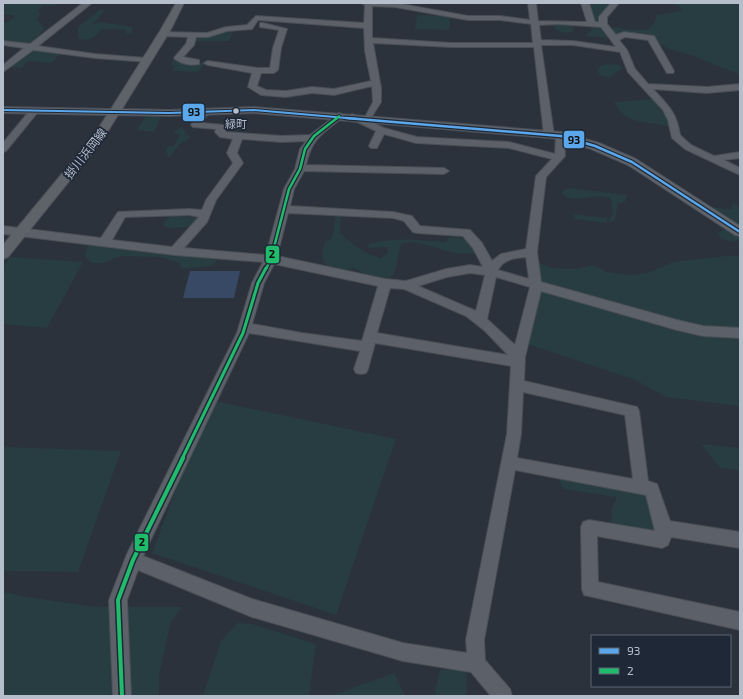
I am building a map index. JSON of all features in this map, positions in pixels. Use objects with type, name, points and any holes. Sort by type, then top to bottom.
[{"type":"main road","name":"掛川浜岡線","points":[[3,254],[99,137],[163,34],[180,3]]},
{"type":"main road","points":[[3,110],[115,113],[254,110],[352,117],[555,136],[595,146],[632,162],[740,232]]},
{"type":"street","points":[[3,70],[30,47],[88,3]]},
{"type":"street","points":[[365,3],[395,5],[468,18],[500,18],[534,23],[604,25]]},
{"type":"street","points":[[368,119],[377,102],[376,83],[368,40],[369,3]]},
{"type":"street","points":[[503,696],[476,664],[475,640],[510,463],[514,434],[518,360],[536,287],[531,252],[541,176],[557,157],[560,156],[537,44],[532,3]]},
{"type":"street","points":[[585,3],[592,24]]},
{"type":"street","points":[[614,3],[603,17],[604,25],[623,50],[631,70],[667,109],[673,120],[675,136],[688,147],[740,172]]},
{"type":"street","points":[[163,34],[208,35],[226,29],[242,29],[249,27],[256,18],[368,26]]},
{"type":"street","points":[[208,62],[258,71],[274,70],[277,48],[283,29],[251,24]]},
{"type":"street","points":[[193,34],[190,45],[178,58],[183,61],[196,62]]},
{"type":"street","points":[[614,39],[624,34],[651,38],[670,71]]},
{"type":"street","points":[[368,40],[451,45],[573,43],[623,50]]},
{"type":"street","points":[[3,43],[95,56],[146,60]]},
{"type":"street","points":[[258,71],[252,87],[264,93],[286,94],[312,90],[334,92],[376,83]]},
{"type":"street","points":[[646,86],[713,90],[740,88]]},
{"type":"street","points":[[3,149],[34,111]]},
{"type":"street","points":[[204,112],[196,125],[221,127],[220,132],[223,135],[238,138],[312,138]]},
{"type":"street","points":[[122,696],[118,600],[133,560],[245,327],[258,283],[271,259],[283,208],[289,190],[300,168],[305,149],[312,138],[339,116]]},
{"type":"street","points":[[352,117],[381,130],[416,140],[509,145],[557,157]]},
{"type":"street","points":[[374,146],[381,130]]},
{"type":"street","points":[[175,251],[203,220],[211,200],[238,163],[232,152],[238,138]]},
{"type":"street","points":[[712,159],[740,155]]},
{"type":"street","points":[[300,168],[444,171]]},
{"type":"street","points":[[283,208],[393,215],[408,218],[417,229],[466,233],[478,246],[491,272]]},
{"type":"street","points":[[104,243],[122,214],[189,212],[206,214]]},
{"type":"street","points":[[3,230],[175,251],[271,259],[385,283],[406,285],[470,313],[480,321],[518,360]]},
{"type":"street","points":[[480,321],[491,272],[498,261],[509,256],[531,252]]},
{"type":"street","points":[[406,285],[446,273],[470,269],[491,272],[536,287],[703,331],[740,333]]},
{"type":"street","points":[[361,369],[385,283]]},
{"type":"street","points":[[245,327],[302,338],[369,342],[518,360]]},
{"type":"street","points":[[516,385],[632,411],[641,486]]},
{"type":"street","points":[[510,463],[652,488],[664,528],[662,540],[589,527],[590,589],[740,621]]},
{"type":"street","points":[[664,528],[740,540]]},
{"type":"street","points":[[133,560],[252,608],[403,652],[476,664]]},
{"type":"green space","points":[[3,3],[55,3],[56,6],[43,5],[38,11],[41,14],[37,19],[45,29],[28,45],[3,43],[3,23],[6,23],[16,16],[3,14]]},
{"type":"green space","points":[[586,3],[610,3],[600,16],[599,24],[594,24]]},
{"type":"green space","points":[[671,3],[740,3],[740,74],[690,55],[666,48],[653,38],[615,37],[612,27],[632,30],[647,30],[655,22],[656,15],[682,11],[680,6]]},
{"type":"green space","points":[[100,10],[105,10],[92,25],[99,22],[133,27],[131,33],[126,34],[126,29],[103,29],[90,39],[78,39],[78,27]]},
{"type":"green space","points":[[417,15],[450,16],[449,30],[415,29]]},
{"type":"green space","points":[[563,23],[574,25],[573,32],[563,33],[555,29],[554,25]]},
{"type":"green space","points":[[590,25],[601,26],[609,38],[586,36],[587,33],[592,31]]},
{"type":"green space","points":[[225,30],[234,30],[229,41],[194,41],[195,35],[211,35]]},
{"type":"green space","points":[[32,49],[60,54],[51,63],[28,61],[21,68],[10,67]]},
{"type":"green space","points":[[174,59],[205,63],[198,72],[172,71],[175,66],[170,65]]},
{"type":"green space","points":[[607,64],[619,65],[623,68],[608,78],[600,75],[597,71],[600,66]]},
{"type":"green space","points":[[653,99],[667,118],[671,127],[632,119],[619,110],[614,102]]},
{"type":"green space","points":[[146,116],[161,117],[154,132],[137,130]]},
{"type":"green space","points":[[181,127],[185,131],[185,134],[190,136],[190,138],[180,144],[170,157],[167,157],[168,154],[165,153],[168,146],[174,146],[180,135],[173,133]]},
{"type":"green space","points":[[569,188],[627,195],[625,202],[618,203],[615,220],[610,222],[608,221],[613,215],[611,199],[599,196],[580,199],[568,198],[563,195],[563,191]]},
{"type":"green space","points":[[733,202],[740,209],[740,228],[707,206],[732,210]]},
{"type":"green space","points":[[336,214],[341,214],[340,233],[354,245],[381,258],[388,253],[387,247],[368,248],[369,244],[389,240],[446,242],[449,237],[469,239],[481,253],[461,254],[419,243],[407,243],[401,244],[394,274],[388,279],[368,275],[353,268],[344,270],[334,269],[325,264],[322,255],[325,242],[332,238]]},
{"type":"green space","points":[[574,214],[607,218],[607,223],[575,219]]},
{"type":"green space","points":[[171,216],[196,218],[196,221],[191,227],[169,228],[164,225],[164,222]]},
{"type":"green space","points":[[729,229],[740,236],[740,240],[733,242],[721,239],[718,232]]},
{"type":"green space","points":[[102,245],[208,257],[217,260],[212,266],[181,269],[180,263],[160,257],[121,256],[103,263],[92,263],[86,258],[85,253],[88,246]]},
{"type":"green space","points":[[726,256],[740,256],[740,406],[666,397],[635,380],[522,342],[539,287],[531,260],[552,268],[576,269],[594,265],[607,272],[630,275],[648,273],[673,262]]},
{"type":"green space","points":[[10,257],[83,262],[47,328],[3,324],[3,268]]},
{"type":"green space","points":[[210,400],[396,439],[336,615],[152,553]]},
{"type":"green space","points":[[701,444],[740,448],[740,470],[720,468]]},
{"type":"green space","points":[[3,447],[121,451],[78,572],[3,571]]},
{"type":"green space","points":[[558,476],[643,489],[653,504],[655,537],[611,529],[612,508],[617,497],[563,489]]},
{"type":"green space","points":[[3,592],[96,607],[182,607],[170,624],[159,676],[159,696],[3,696]]},
{"type":"green space","points":[[237,623],[252,624],[316,644],[309,696],[203,696],[221,641]]},
{"type":"green space","points":[[466,668],[467,696],[434,696],[440,670]]},
{"type":"green space","points":[[394,673],[405,696],[331,696]]},
{"type":"water","points":[[190,271],[240,271],[234,298],[183,298]]},
{"type":"transit line","name":"93","points":[[3,110],[169,113],[254,110],[561,136],[595,146],[632,162],[740,232]]},
{"type":"transit line","name":"2","points":[[122,696],[118,600],[133,560],[243,333],[258,283],[271,259],[289,189],[300,169],[305,149],[314,136],[339,116]]},
{"type":"place","name":"緑町","points":[[236,111]]}]
